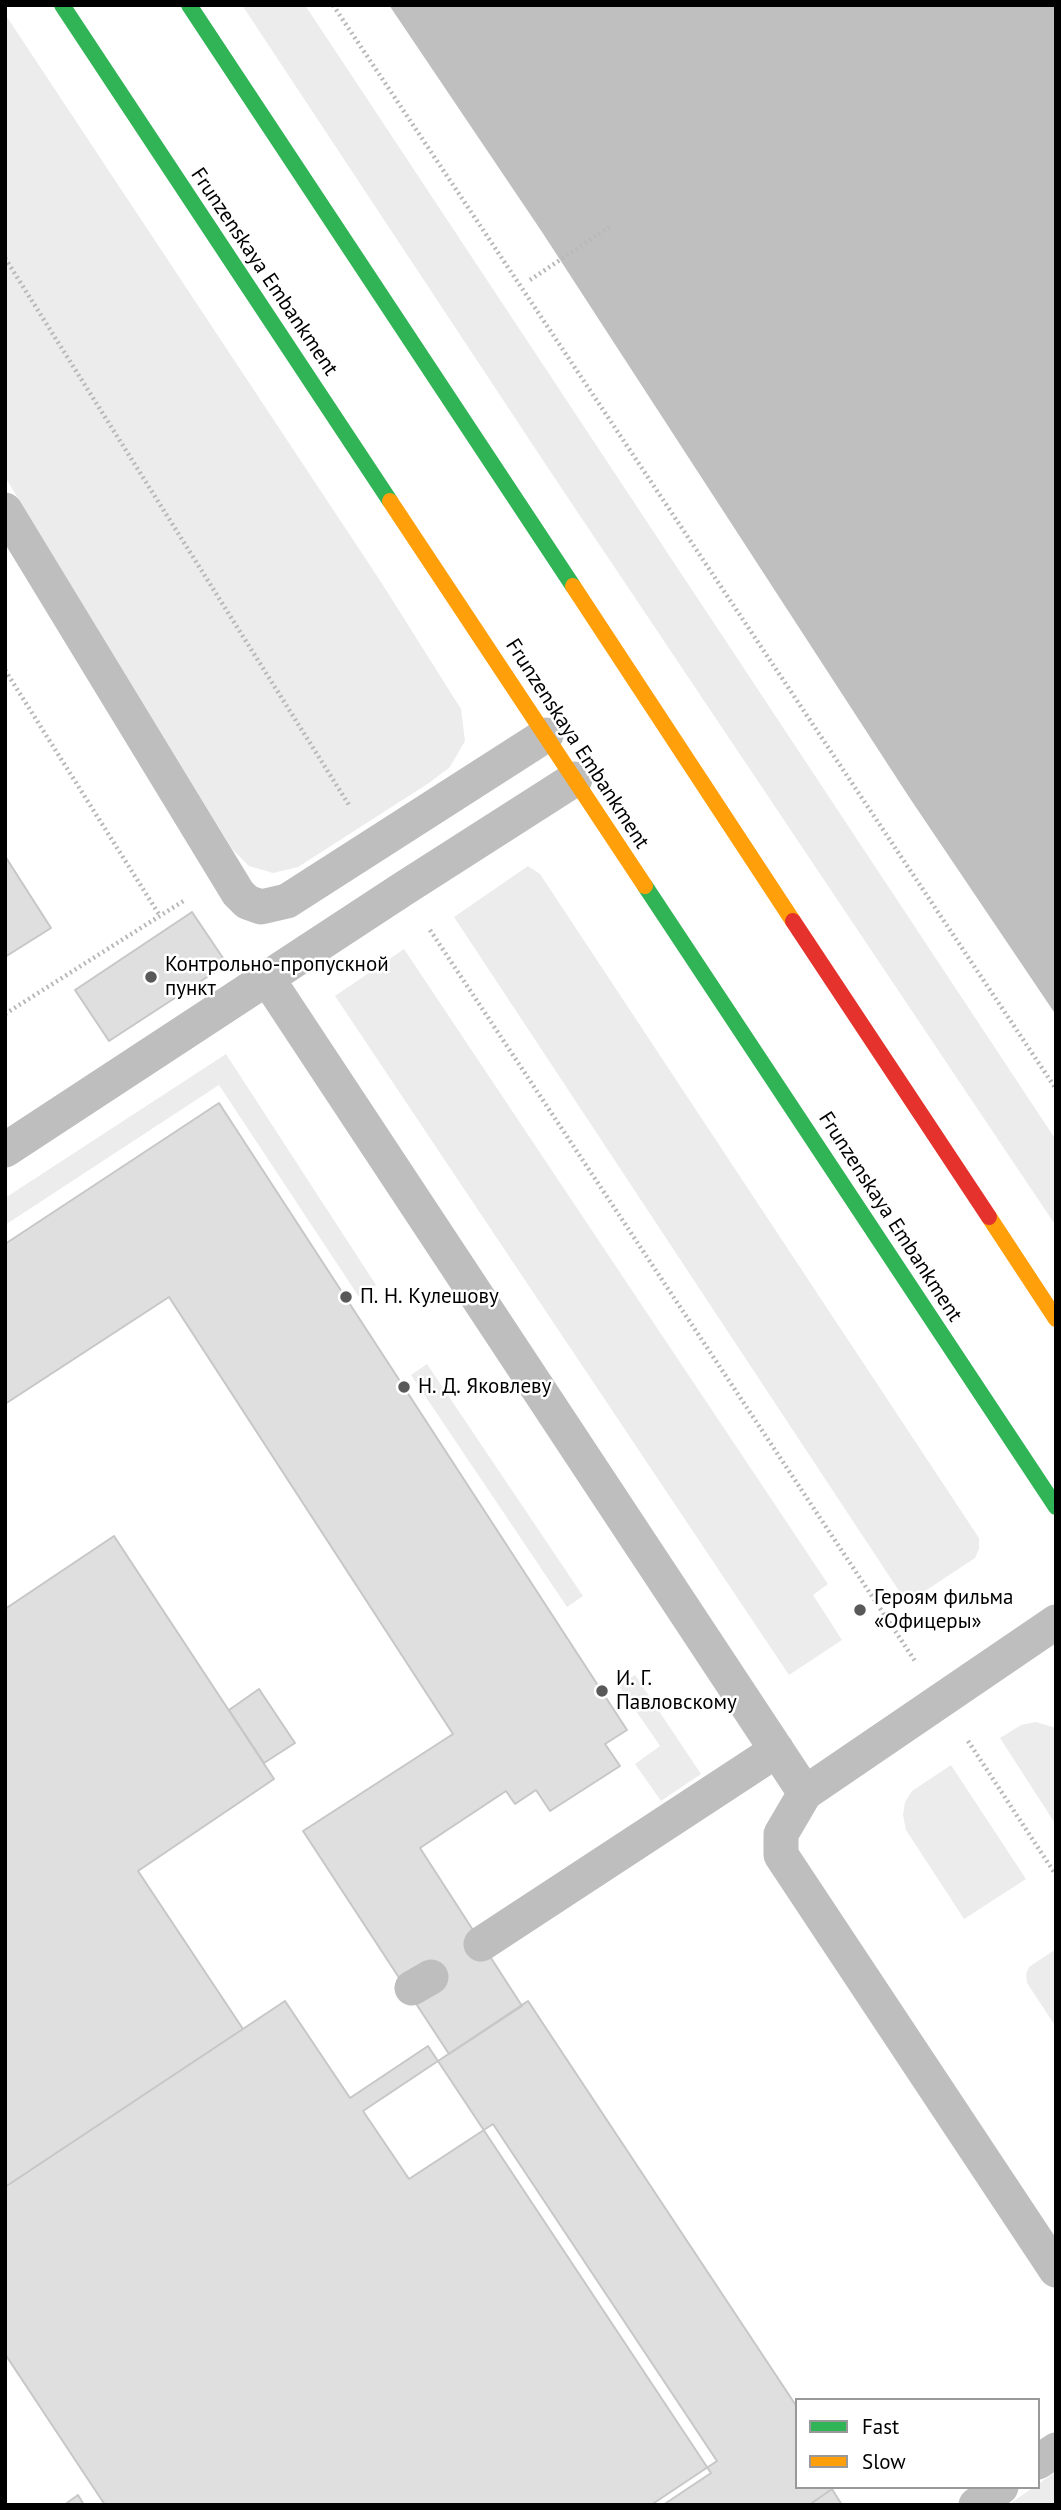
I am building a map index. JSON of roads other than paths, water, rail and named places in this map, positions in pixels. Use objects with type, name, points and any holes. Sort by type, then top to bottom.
[{"type":"main road","name":"Frunzenskaya Embankment","points":[[62,5],[1056,1507]]},
{"type":"main road","points":[[189,5],[1056,1319]]},
{"type":"lane","points":[[5,510],[238,893],[247,902],[261,906],[287,901],[546,735]]},
{"type":"lane","points":[[5,1150],[575,779]]},
{"type":"lane","points":[[267,978],[805,1793]]},
{"type":"lane","points":[[1056,1622],[805,1793],[781,1834],[781,1855],[1056,2270]]},
{"type":"lane","points":[[481,1944],[777,1750]]},
{"type":"lane","points":[[1040,2461],[1056,2450]]},
{"type":"lane","points":[[976,2505],[999,2489]]},
{"type":"place","name":"Контрольно-пропускной пункт","points":[[151,977]]},
{"type":"place","name":"П. Н. Кулешову","points":[[346,1297]]},
{"type":"place","name":"Н. Д. Яковлеву","points":[[404,1387]]},
{"type":"place","name":"Героям фильма «Офицеры»","points":[[860,1610]]},
{"type":"place","name":"И. Г. Павловскому","points":[[602,1691]]}]
